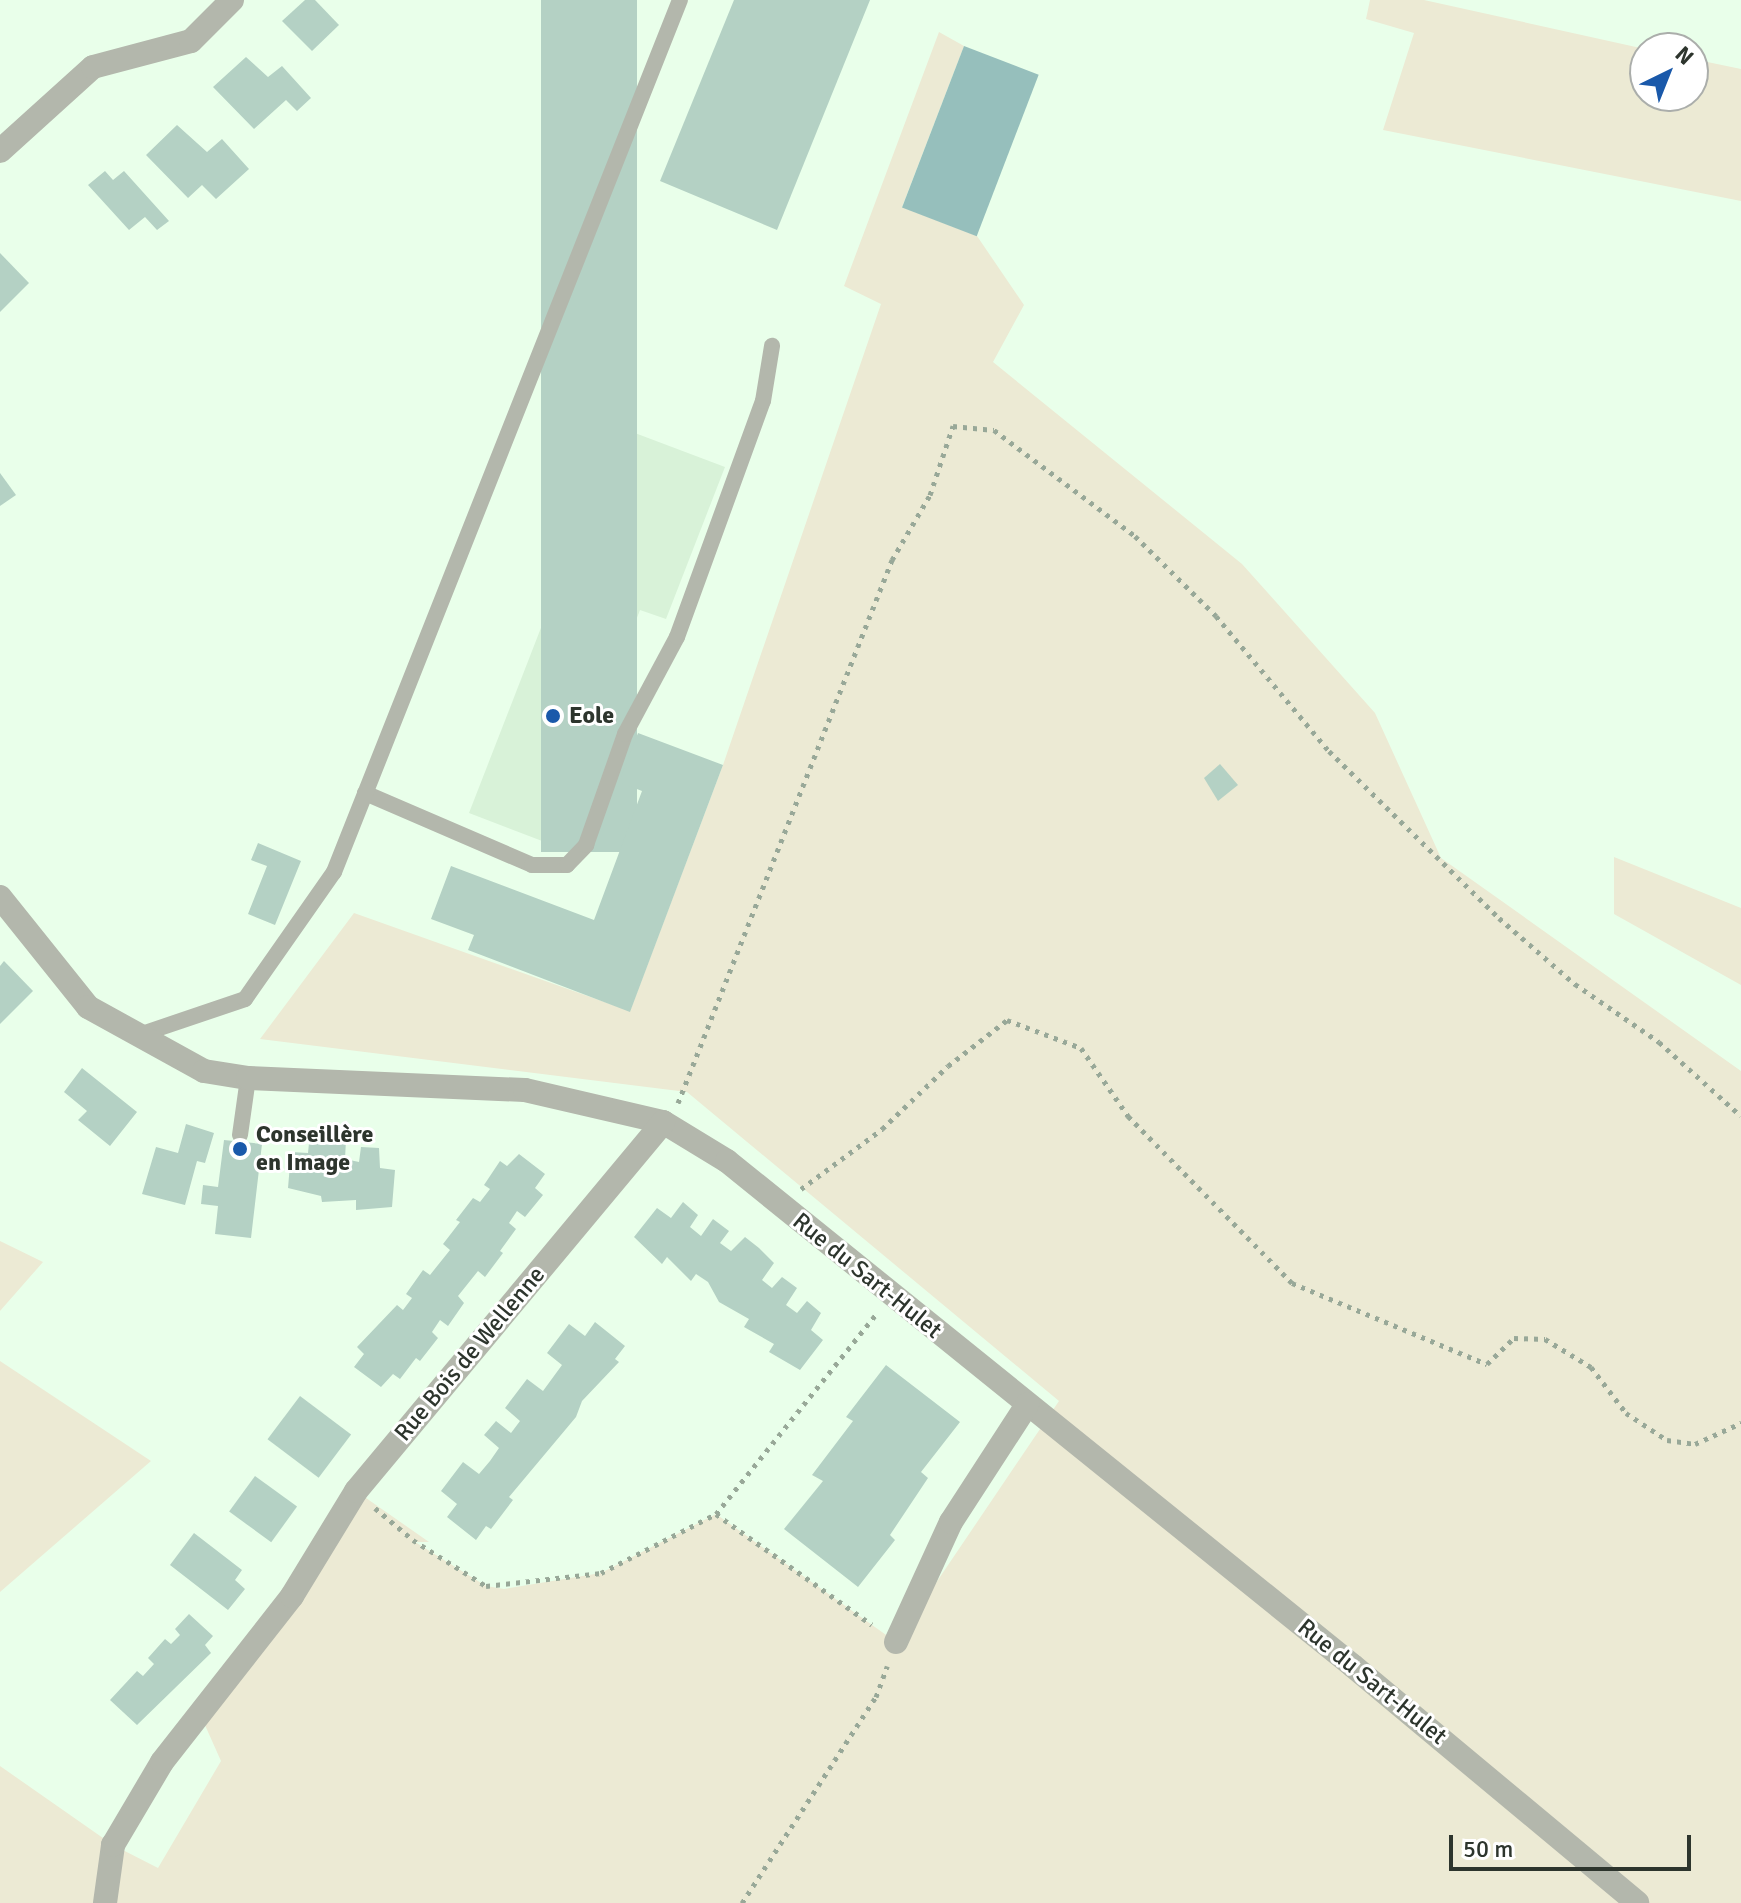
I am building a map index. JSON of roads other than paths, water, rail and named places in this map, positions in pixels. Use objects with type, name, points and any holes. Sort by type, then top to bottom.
[{"type":"street","points":[[0,151],[93,67],[191,41],[232,0]]},
{"type":"street","name":"Rue du Sart-Hulet","points":[[0,897],[88,1007],[134,1036],[204,1071],[248,1078],[525,1090],[663,1122],[727,1161],[1637,1903]]},
{"type":"street","name":"Rue Bois de Wellenne","points":[[105,1903],[113,1845],[162,1762],[292,1596],[356,1491],[663,1122]]},
{"type":"street","points":[[896,1642],[951,1522],[1027,1405]]},
{"type":"lane","points":[[134,1036],[245,999],[334,872],[680,0]]},
{"type":"lane","points":[[365,793],[532,865],[567,865],[586,845],[625,734],[677,637],[763,401],[772,346]]},
{"type":"lane","points":[[240,1135],[248,1078]]},
{"type":"water","points":[[964,46],[1039,75],[977,236],[902,208]]},
{"type":"place","name":"Eole","points":[[553,716]]},
{"type":"place","name":"Conseillère en Image","points":[[240,1149]]}]
